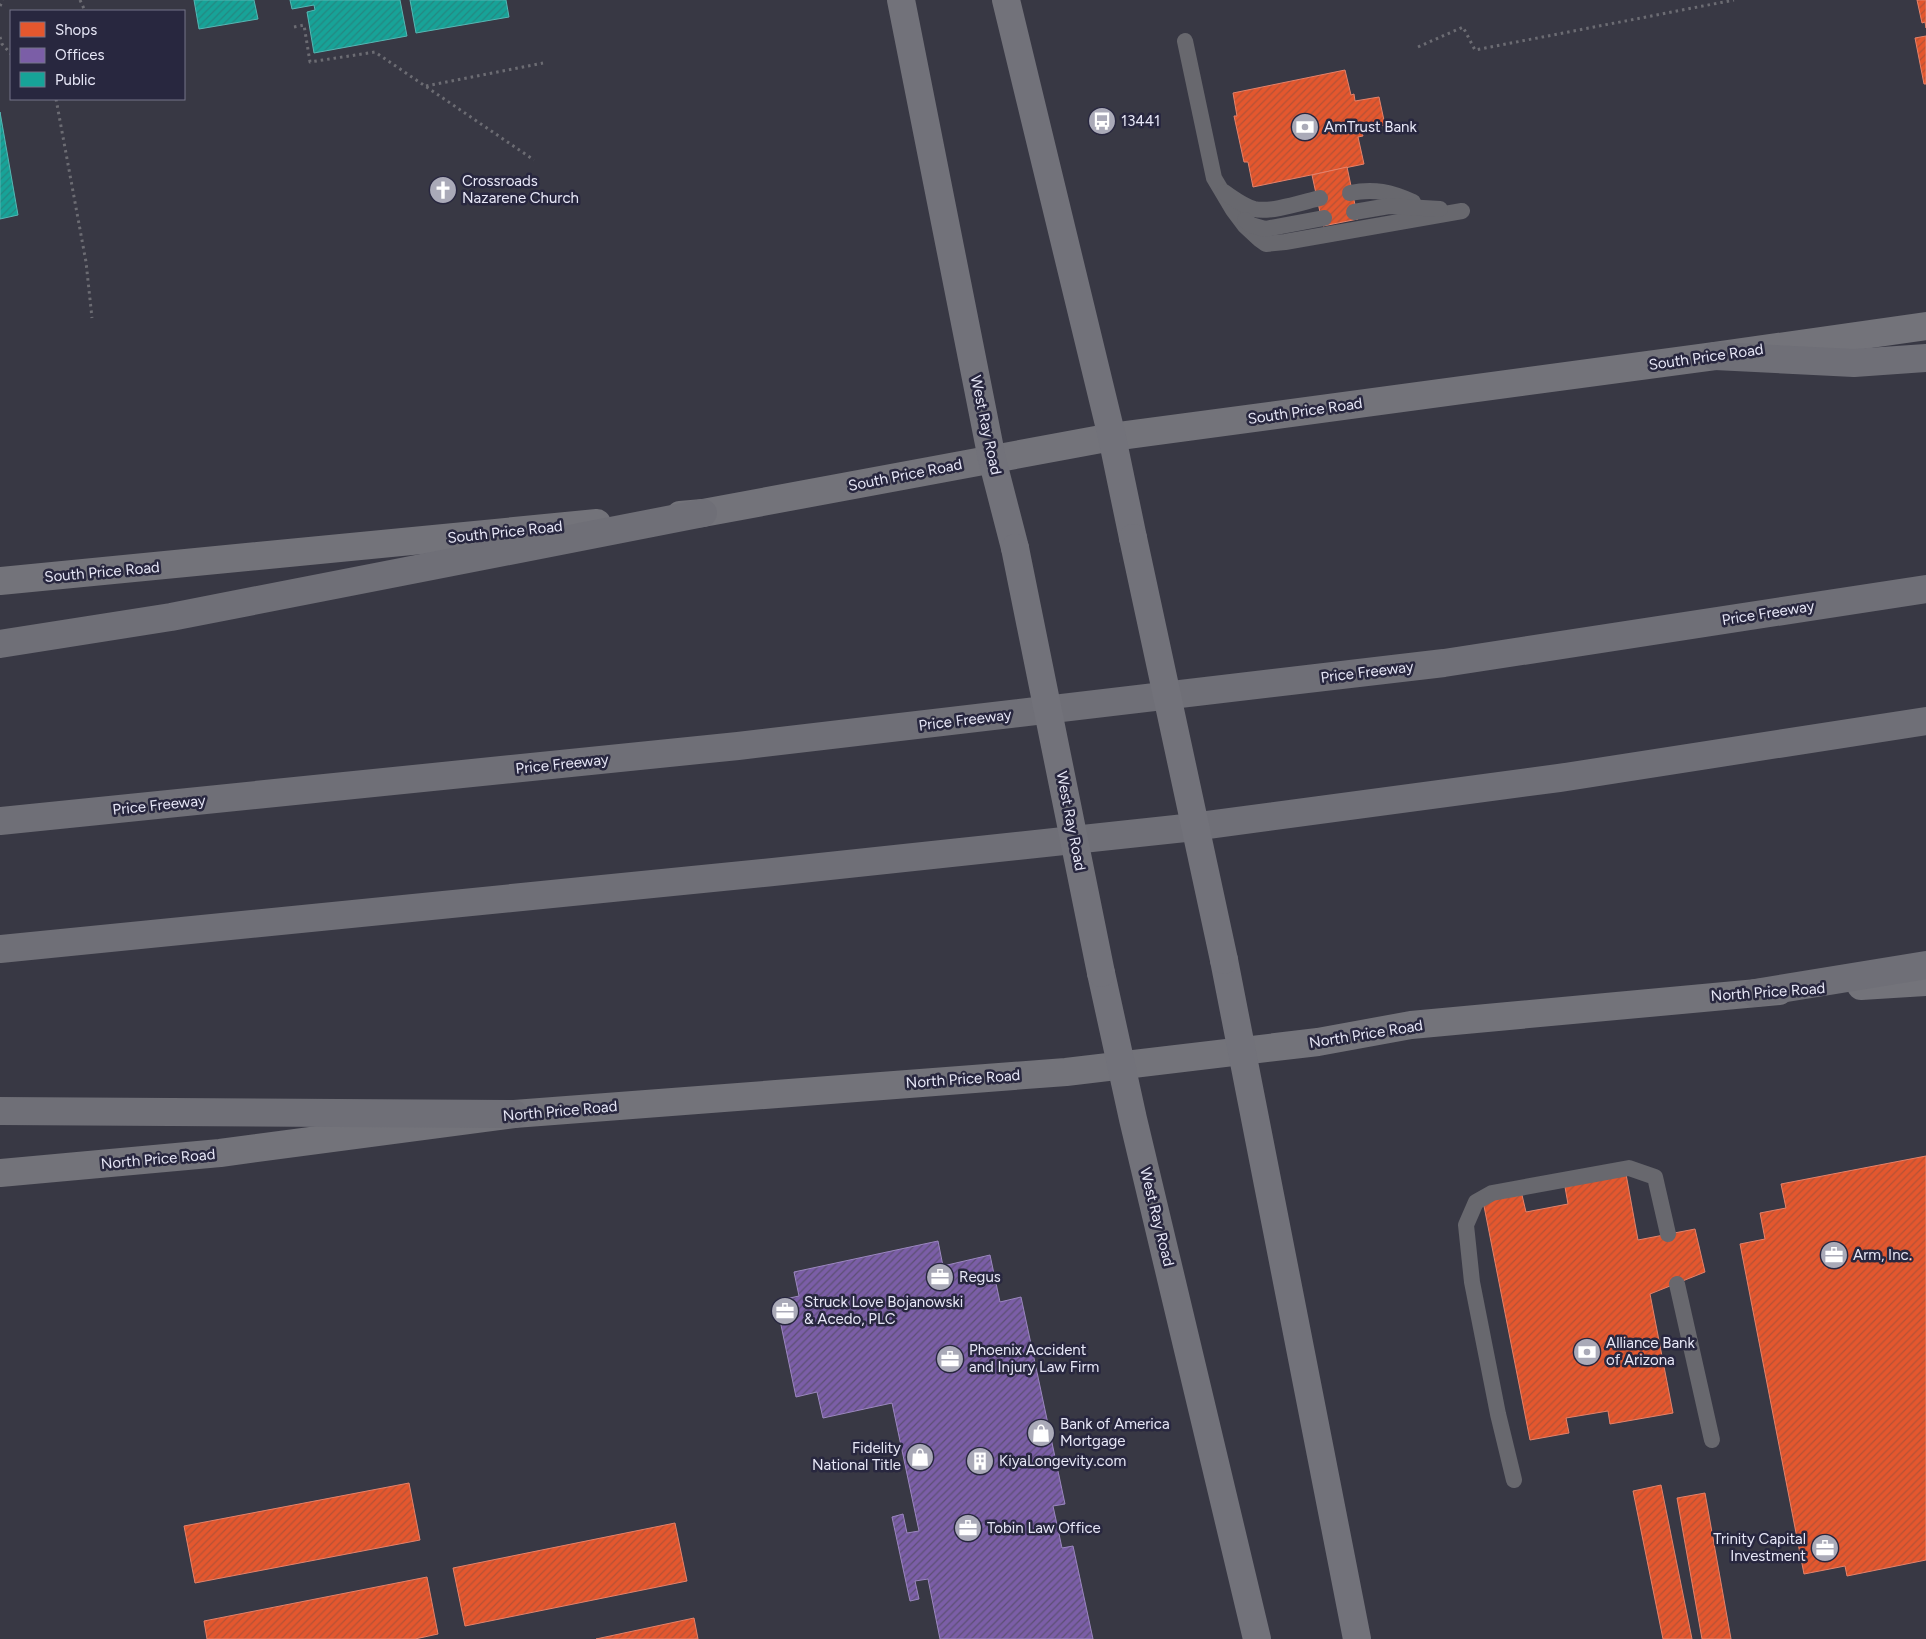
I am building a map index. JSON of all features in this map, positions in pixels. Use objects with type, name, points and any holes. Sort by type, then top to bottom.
[{"type":"highway","points":[[1715,356],[1854,364],[1926,358]]},
{"type":"highway","points":[[0,644],[172,616],[704,513]]},
{"type":"highway","name":"Price Freeway","points":[[0,821],[738,746],[1434,664],[1926,589]]},
{"type":"highway","points":[[0,949],[773,872],[1185,828],[1559,778],[1926,721]]},
{"type":"highway","points":[[1756,993],[1926,965]]},
{"type":"highway","points":[[0,1111],[514,1114]]},
{"type":"main road","name":"West Ray Road","points":[[901,0],[992,459],[1015,548],[1120,1065],[1257,1639]]},
{"type":"main road","points":[[1006,0],[1112,437],[1134,538],[1243,1051],[1357,1639]]},
{"type":"main road","name":"South Price Road","points":[[0,581],[704,513],[1112,437],[1926,326]]},
{"type":"main road","name":"North Price Road","points":[[0,1173],[220,1153],[514,1114],[1066,1072],[1318,1042],[1411,1025],[1756,993],[1926,982]]},
{"type":"lane","points":[[1185,41],[1214,178],[1245,226],[1266,244],[1462,211],[1389,206],[1354,212]]},
{"type":"lane","points":[[1350,193],[1367,189],[1383,192],[1424,207]]},
{"type":"lane","points":[[1222,191],[1245,206],[1256,210],[1275,208],[1320,198]]},
{"type":"lane","points":[[1233,210],[1251,225],[1265,229],[1324,218]]},
{"type":"lane","points":[[1514,1480],[1498,1414],[1472,1282],[1466,1225],[1476,1202],[1492,1193],[1629,1168],[1655,1177],[1668,1234]]},
{"type":"lane","points":[[1677,1284],[1712,1440]]},
{"type":"path","points":[[0,6],[3,0]]},
{"type":"path","points":[[1418,47],[1463,27],[1476,50],[1734,0]]},
{"type":"path","points":[[294,27],[304,25],[310,62],[375,52],[534,160]]},
{"type":"path","points":[[0,37],[2,44],[10,53]]},
{"type":"path","points":[[426,86],[543,63]]},
{"type":"path","points":[[56,100],[86,262],[92,318]]},
{"type":"building: Shops","points":[[1917,0],[1926,0],[1926,28],[1925,22],[1922,23]]},
{"type":"building: Shops","points":[[1926,36],[1926,84],[1924,84],[1915,38]]},
{"type":"building: Shops","name":"AmTrust Bank","points":[[1345,70],[1351,95],[1354,94],[1355,101],[1379,97],[1385,125],[1361,130],[1363,136],[1358,137],[1364,164],[1253,187],[1248,162],[1244,162],[1234,116],[1237,116],[1233,93]]},
{"type":"building: Shops","points":[[1101,111],[1107,131],[1097,134],[1092,113]]},
{"type":"building: Shops","points":[[1347,167],[1358,219],[1323,226],[1312,175]]},
{"type":"building: Shops","points":[[1926,1156],[1926,1560],[1847,1576],[1845,1566],[1804,1574],[1740,1244],[1765,1239],[1760,1213],[1786,1208],[1781,1184]]},
{"type":"building: Shops","name":"Alliance Bank of Arizona","points":[[1626,1174],[1638,1240],[1695,1229],[1705,1272],[1650,1294],[1673,1413],[1610,1424],[1608,1411],[1566,1418],[1569,1433],[1530,1440],[1483,1201],[1522,1195],[1526,1212],[1568,1204],[1565,1187]]},
{"type":"building: Shops","points":[[409,1483],[420,1540],[195,1583],[184,1526]]},
{"type":"building: Shops","points":[[1661,1485],[1692,1639],[1663,1639],[1633,1491]]},
{"type":"building: Shops","points":[[1705,1493],[1731,1639],[1702,1639],[1677,1498]]},
{"type":"building: Shops","points":[[675,1523],[687,1581],[465,1626],[453,1568]]},
{"type":"building: Shops","points":[[427,1577],[438,1634],[415,1639],[207,1639],[204,1621]]},
{"type":"building: Shops","points":[[694,1618],[698,1639],[596,1639]]},
{"type":"building: Offices","name":"KiyaLongevity.com","points":[[938,1241],[943,1266],[990,1255],[1000,1302],[1021,1297],[1065,1504],[1053,1506],[1062,1548],[1073,1546],[1093,1639],[940,1639],[928,1579],[915,1581],[919,1599],[910,1601],[892,1517],[903,1514],[907,1533],[919,1531],[892,1403],[823,1418],[817,1392],[796,1397],[776,1301],[799,1296],[794,1272]]},
{"type":"building: Public","points":[[194,0],[254,0],[258,19],[199,29]]},
{"type":"building: Public","points":[[290,0],[400,0],[407,36],[314,53],[307,12],[315,10],[314,5],[292,9]]},
{"type":"building: Public","points":[[410,0],[506,0],[509,17],[416,33]]},
{"type":"building: Public","points":[[0,112],[18,215],[0,219]]},
{"type":"place","name":"13441","points":[[1102,121]]},
{"type":"place","name":"AmTrust Bank","points":[[1305,127]]},
{"type":"place","name":"Crossroads Nazarene Church","points":[[443,190]]},
{"type":"place","name":"Arm, Inc.","points":[[1834,1255]]},
{"type":"place","name":"Regus","points":[[940,1277]]},
{"type":"place","name":"Struck Love Bojanowski & Acedo, PLC","points":[[785,1311]]},
{"type":"place","name":"Alliance Bank of Arizona","points":[[1587,1352]]},
{"type":"place","name":"Phoenix Accident and Injury Law Firm","points":[[950,1359]]},
{"type":"place","name":"Bank of America Mortgage","points":[[1041,1433]]},
{"type":"place","name":"Fidelity National Title","points":[[920,1457]]},
{"type":"place","name":"KiyaLongevity.com","points":[[980,1461]]},
{"type":"place","name":"Tobin Law Office","points":[[968,1528]]},
{"type":"place","name":"Trinity Capital Investment","points":[[1825,1548]]}]
